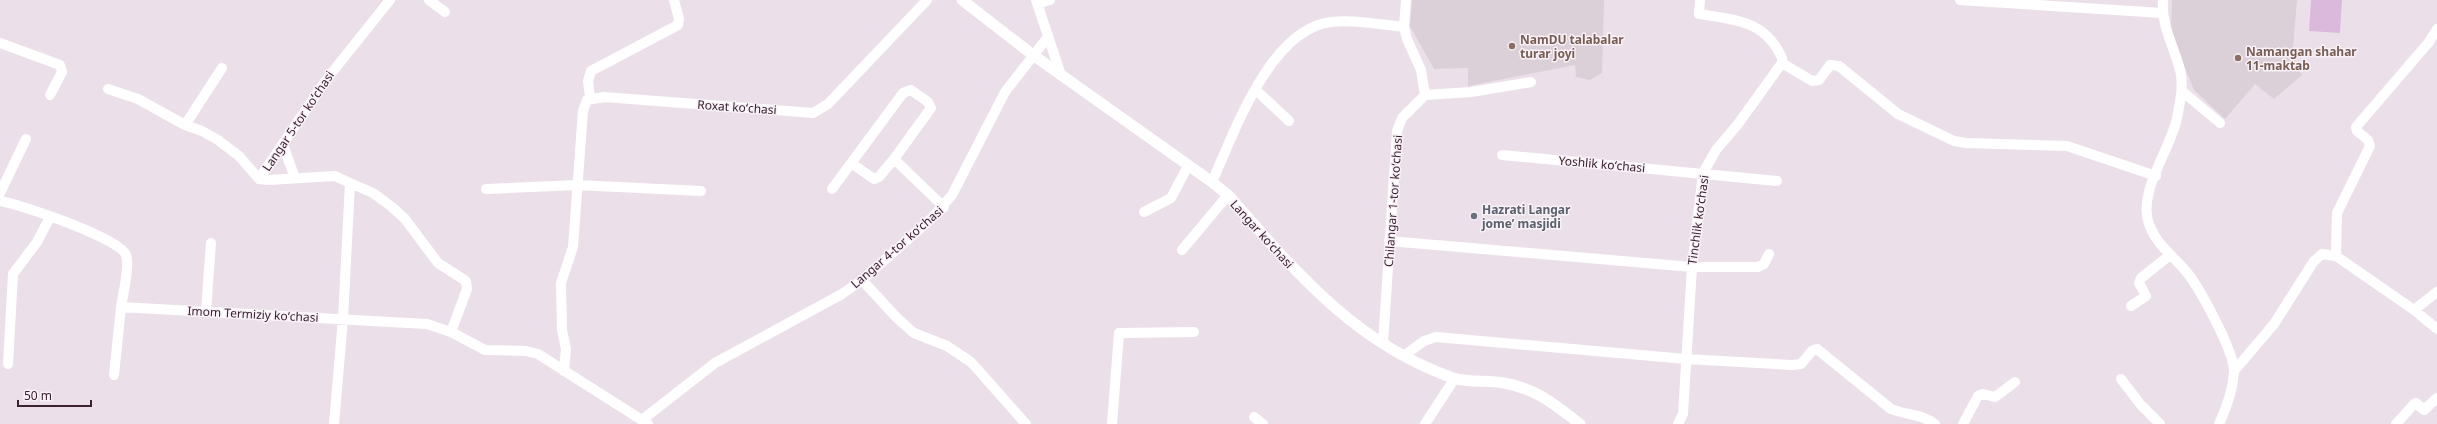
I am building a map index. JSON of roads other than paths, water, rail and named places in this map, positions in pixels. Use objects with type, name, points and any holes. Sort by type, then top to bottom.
[{"type":"street","name":"Langar 5-tor koʻchasi","points":[[108,90],[138,99],[185,125],[202,131],[229,148],[259,179],[326,80],[390,0]]},
{"type":"street","points":[[429,0],[445,12]]},
{"type":"street","points":[[564,371],[566,349],[562,330],[561,283],[573,247],[583,111],[587,100],[590,97],[588,81],[590,71],[678,25],[679,19],[674,0]]},
{"type":"street","name":"Roxat koʻchasi","points":[[590,97],[813,113],[828,104],[927,0]]},
{"type":"street","name":"Langar koʻchasi","points":[[962,0],[1033,55],[1212,182],[1228,196],[1320,297],[1355,325],[1383,344],[1455,378],[1504,383],[1533,390],[1580,424]]},
{"type":"street","points":[[1050,0],[1036,2],[1047,38],[1061,75]]},
{"type":"street","points":[[1406,0],[1404,27],[1407,39],[1421,70],[1425,95],[1471,92],[1530,82]]},
{"type":"street","points":[[1700,0],[1699,14],[1746,22],[1762,32],[1779,50],[1782,63],[1812,82],[1819,80],[1830,65],[1839,66],[1898,114],[1954,141],[1972,144],[2067,146],[2095,156],[2108,158],[2156,176]]},
{"type":"street","points":[[1960,0],[2030,2],[2162,13]]},
{"type":"street","points":[[2163,0],[2162,13],[2180,70],[2182,91],[2177,120],[2149,193],[2146,208],[2148,224],[2159,243],[2184,269],[2200,290],[2219,328],[2234,371]]},
{"type":"street","points":[[1212,182],[1238,123],[1256,90],[1287,44],[1312,27],[1331,22],[1404,27]]},
{"type":"street","points":[[2336,256],[2337,213],[2370,146],[2368,140],[2357,131],[2356,127],[2429,42],[2437,29]]},
{"type":"street","name":"Langar 4-tor koʻchasi","points":[[645,422],[715,363],[836,298],[862,280],[944,207],[952,195],[1006,92],[1047,38]]},
{"type":"street","points":[[0,43],[60,65],[62,72],[50,95]]},
{"type":"street","name":"Tinchlik koʻchasi","points":[[1678,424],[1683,414],[1692,267],[1703,173],[1716,150],[1738,124],[1782,63]]},
{"type":"street","points":[[185,125],[222,68]]},
{"type":"street","points":[[832,189],[851,163],[903,93],[911,90],[928,102],[931,108],[879,178],[874,179],[851,163]]},
{"type":"street","points":[[1256,90],[1289,121]]},
{"type":"street","points":[[2182,91],[2220,123]]},
{"type":"street","name":"Chilangar 1-tor koʻchasi","points":[[1383,344],[1397,131],[1402,118],[1425,95]]},
{"type":"street","points":[[0,193],[26,140]]},
{"type":"street","points":[[283,145],[295,178]]},
{"type":"street","name":"Yoshlik koʻchasi","points":[[1502,156],[1703,173],[1777,181]]},
{"type":"street","points":[[894,159],[944,207]]},
{"type":"street","points":[[1144,212],[1171,198],[1188,166]]},
{"type":"street","points":[[259,179],[335,176],[373,193],[392,207],[404,219],[438,263],[466,281],[467,289],[451,332]]},
{"type":"street","points":[[334,424],[343,319],[350,183]]},
{"type":"street","points":[[486,189],[577,185],[701,191]]},
{"type":"street","points":[[1182,250],[1228,196]]},
{"type":"street","points":[[0,202],[17,204],[113,242],[124,250],[127,261],[114,375]]},
{"type":"street","points":[[8,364],[13,274],[37,242],[50,217]]},
{"type":"street","points":[[1390,241],[1692,267],[1758,267],[1764,264],[1769,254]]},
{"type":"street","points":[[206,311],[211,244]]},
{"type":"street","points":[[2219,424],[2234,371],[2274,324],[2314,261],[2322,254],[2336,256],[2414,310],[2437,329]]},
{"type":"street","points":[[2132,306],[2146,296],[2139,283],[2141,278],[2170,256]]},
{"type":"street","points":[[862,280],[897,318],[914,333],[947,346],[971,362],[1026,424]]},
{"type":"street","points":[[2414,310],[2437,292]]},
{"type":"street","name":"Imom Termiziy koʻchasi","points":[[121,307],[343,319],[409,321],[427,324],[451,332],[485,350],[526,351],[538,354],[645,422]]},
{"type":"street","points":[[1112,424],[1119,333],[1194,332]]},
{"type":"street","points":[[1405,355],[1424,341],[1436,337],[1686,359],[1792,365],[1801,364],[1812,351],[1817,349],[1890,409],[1904,415],[1923,416],[1935,424]]},
{"type":"street","points":[[1425,424],[1455,378]]},
{"type":"street","points":[[2121,380],[2141,405],[2160,424]]},
{"type":"street","points":[[1963,424],[1978,396],[1983,394],[1995,397],[2015,382]]},
{"type":"street","points":[[2396,424],[2414,404],[2416,403],[2424,410],[2427,409],[2437,398]]},
{"type":"street","points":[[1254,417],[1263,424]]},
{"type":"place","name":"NamDU talabalar turar joyi","points":[[1512,46]]},
{"type":"place","name":"Namangan shahar 11-maktab","points":[[2238,58]]},
{"type":"place","name":"Hazrati Langar jome’ masjidi","points":[[1474,216]]}]
